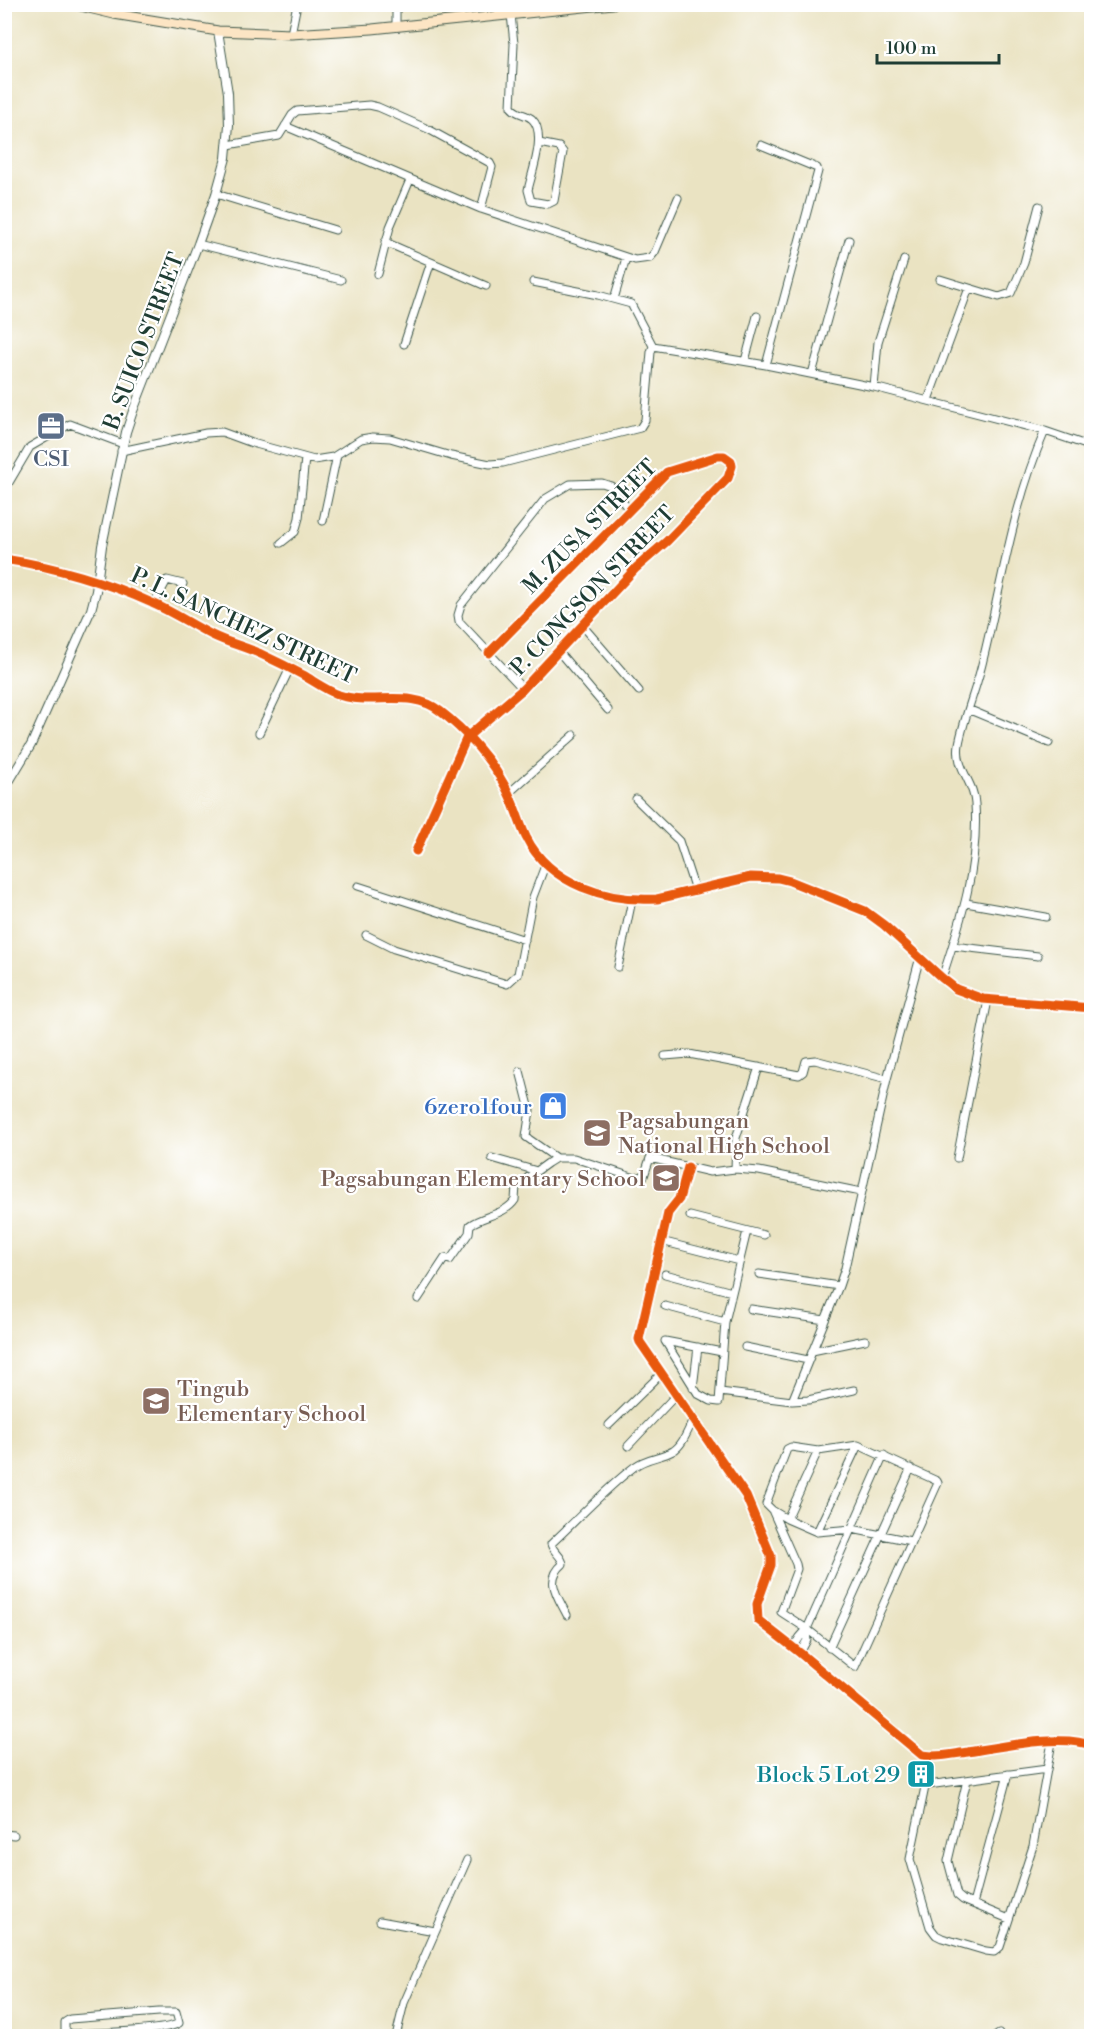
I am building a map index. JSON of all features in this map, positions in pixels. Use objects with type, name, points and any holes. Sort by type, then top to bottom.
[{"type":"main road","points":[[72,4],[114,14],[218,31],[291,34],[613,4]]},
{"type":"street","points":[[291,34],[297,4]]},
{"type":"street","points":[[396,4],[396,26]]},
{"type":"street","points":[[511,14],[514,44],[511,107],[515,112],[530,117],[535,122],[539,143],[528,190],[529,197],[531,201],[548,204],[554,201],[563,152],[559,147],[539,143]]},
{"type":"street","name":"B. SUICO STREET","points":[[4,790],[31,745],[91,610],[122,448],[133,411],[216,194],[228,145],[228,93],[218,31]]},
{"type":"street","points":[[228,145],[279,135],[297,111],[369,105],[378,107],[428,129],[490,163],[492,167],[481,208]]},
{"type":"street","points":[[285,126],[481,208],[635,260],[650,258],[655,252],[678,198]]},
{"type":"street","points":[[761,145],[817,168],[818,171],[766,365]]},
{"type":"street","points":[[378,274],[386,242],[410,180]]},
{"type":"street","points":[[216,194],[336,230]]},
{"type":"street","points":[[939,279],[999,297],[1011,293],[1024,263],[1038,206]]},
{"type":"street","points":[[812,374],[849,240]]},
{"type":"street","points":[[386,242],[486,286]]},
{"type":"street","points":[[198,244],[342,280]]},
{"type":"street","points":[[614,299],[626,258]]},
{"type":"street","points":[[874,387],[878,342],[904,260]]},
{"type":"street","points":[[404,344],[430,262]]},
{"type":"street","points":[[4,491],[30,447],[70,424],[122,448],[222,432],[305,458],[322,460],[337,455],[361,439],[372,437],[390,438],[451,456],[490,464],[503,463],[640,428],[644,425],[653,346],[630,304],[533,282]]},
{"type":"street","points":[[928,400],[969,288]]},
{"type":"street","points":[[745,361],[757,316]]},
{"type":"street","points":[[653,346],[745,361],[874,387],[1045,431],[1092,447]]},
{"type":"street","points":[[942,978],[966,903],[972,869],[974,792],[963,773],[959,759],[960,744],[983,662],[1013,525],[1045,431]]},
{"type":"street","points":[[323,521],[337,455]]},
{"type":"street","name":"M. ZUSA STREET","points":[[489,653],[667,472],[718,456],[724,456],[730,460]]},
{"type":"street","points":[[281,543],[295,532],[299,518],[305,458]]},
{"type":"street","name":"P. CONGSON STREET","points":[[467,737],[524,689],[636,568],[667,541],[728,478],[732,466],[730,460]]},
{"type":"street","points":[[524,689],[459,621],[461,605],[544,499],[570,484],[602,483],[611,486],[629,510]]},
{"type":"street","name":"P. L. SANCHEZ STREET","points":[[4,559],[59,569],[98,580],[154,603],[213,635],[256,651],[329,691],[347,697],[423,701],[442,712],[488,761],[509,793],[526,838],[553,870],[577,885],[608,896],[632,900],[657,899],[751,877],[784,879],[865,911],[956,989],[988,1000],[1092,1008]]},
{"type":"street","points":[[154,603],[167,580],[183,584]]},
{"type":"street","points":[[582,625],[639,691]]},
{"type":"street","points":[[560,652],[608,710]]},
{"type":"street","points":[[259,733],[290,668]]},
{"type":"street","points":[[970,710],[1049,743]]},
{"type":"street","points":[[509,793],[574,735]]},
{"type":"street","points":[[416,851],[467,737]]},
{"type":"street","points":[[636,799],[679,840],[695,890]]},
{"type":"street","points":[[366,934],[394,949],[507,984],[518,974],[533,897],[546,863]]},
{"type":"street","points":[[358,886],[525,940]]},
{"type":"street","points":[[618,967],[632,900]]},
{"type":"street","points":[[966,903],[1046,917]]},
{"type":"street","points":[[953,946],[1038,956]]},
{"type":"street","points":[[792,1401],[839,1287],[887,1079],[920,957]]},
{"type":"street","points":[[957,1158],[988,1000]]},
{"type":"street","points":[[665,1056],[689,1054],[800,1075],[806,1061],[815,1060],[887,1079]]},
{"type":"street","points":[[735,1169],[736,1138],[759,1067]]},
{"type":"street","points":[[520,1071],[530,1110],[527,1138],[556,1158]]},
{"type":"street","points":[[492,1158],[537,1171]]},
{"type":"street","points":[[418,1299],[445,1258],[450,1260],[469,1233],[470,1225],[477,1220],[505,1210],[515,1200],[516,1186],[556,1158],[574,1158],[635,1178],[644,1176],[650,1158],[710,1172],[735,1169],[759,1171],[861,1192]]},
{"type":"street","points":[[688,1167],[680,1199],[668,1213],[639,1339],[746,1496],[771,1556],[771,1565],[757,1604],[758,1620],[922,1755],[936,1757],[1013,1744],[1052,1742],[1085,1743],[1092,1746]]},
{"type":"street","points":[[690,1216],[764,1235]]},
{"type":"street","points":[[722,1352],[666,1340],[665,1342],[693,1388],[703,1397],[719,1402],[725,1322],[747,1231]]},
{"type":"street","points":[[661,1241],[739,1261]]},
{"type":"street","points":[[665,1274],[732,1292]]},
{"type":"street","points":[[759,1274],[839,1287]]},
{"type":"street","points":[[665,1306],[725,1322]]},
{"type":"street","points":[[751,1309],[825,1320]]},
{"type":"street","points":[[812,1351],[865,1340]]},
{"type":"street","points":[[693,1388],[698,1347]]},
{"type":"street","points":[[745,1347],[808,1360]]},
{"type":"street","points":[[609,1425],[662,1373]]},
{"type":"street","points":[[720,1392],[792,1401],[808,1400],[854,1390]]},
{"type":"street","points":[[628,1446],[676,1395]]},
{"type":"street","points":[[567,1615],[554,1585],[554,1575],[563,1564],[563,1560],[553,1550],[551,1544],[633,1468],[645,1459],[673,1451],[686,1436],[693,1420]]},
{"type":"street","points":[[817,1532],[858,1445]]},
{"type":"street","points":[[858,1445],[936,1479],[938,1483],[855,1667],[781,1612],[797,1569],[772,1510],[766,1503],[787,1449],[791,1447],[818,1451],[858,1445]]},
{"type":"street","points":[[787,1519],[818,1451]]},
{"type":"street","points":[[793,1648],[806,1631],[884,1455]]},
{"type":"street","points":[[829,1648],[911,1468]]},
{"type":"street","points":[[772,1510],[817,1532],[852,1529],[911,1541]]},
{"type":"street","points":[[800,1653],[807,1640],[806,1631]]},
{"type":"street","points":[[1047,1769],[928,1785],[925,1788],[910,1859],[932,1931],[942,1938],[986,1951],[997,1950],[1033,1846],[1052,1742]]},
{"type":"street","points":[[973,1904],[1008,1774]]},
{"type":"street","points":[[967,1780],[948,1861],[957,1895],[963,1900],[1009,1919]]},
{"type":"street","points":[[4,1834],[14,1835]]},
{"type":"street","points":[[396,2037],[404,2003],[467,1860]]},
{"type":"street","points":[[380,1921],[435,1931]]},
{"type":"street","points":[[159,2012],[176,2012],[178,2015],[179,2024],[168,2028],[96,2034],[67,2033],[65,2022],[70,2019],[159,2012]]},
{"type":"cycle path","points":[[416,851],[467,737],[523,689],[636,568],[667,541],[728,478],[732,466],[731,461],[724,456],[718,456],[667,472],[489,653]]},
{"type":"cycle path","points":[[4,559],[80,576],[134,595],[212,635],[278,662],[339,695],[365,699],[417,700],[429,704],[459,727],[492,765],[508,792],[526,837],[537,854],[565,879],[582,887],[619,897],[657,899],[751,877],[778,878],[865,911],[956,989],[983,999],[1092,1008]]},
{"type":"cycle path","points":[[688,1167],[679,1199],[668,1213],[639,1339],[746,1496],[771,1556],[771,1565],[757,1604],[758,1620],[922,1755],[945,1755],[1013,1744],[1049,1741],[1080,1742],[1092,1746]]},
{"type":"place","name":"CSI","points":[[51,426]]},
{"type":"place","name":"6zero1four","points":[[553,1106]]},
{"type":"place","name":"Pagsabungan National High School","points":[[597,1133]]},
{"type":"place","name":"Pagsabungan Elementary School","points":[[666,1178]]},
{"type":"place","name":"Tingub Elementary School","points":[[156,1401]]},
{"type":"place","name":"Block 5 Lot 29","points":[[921,1774]]}]
